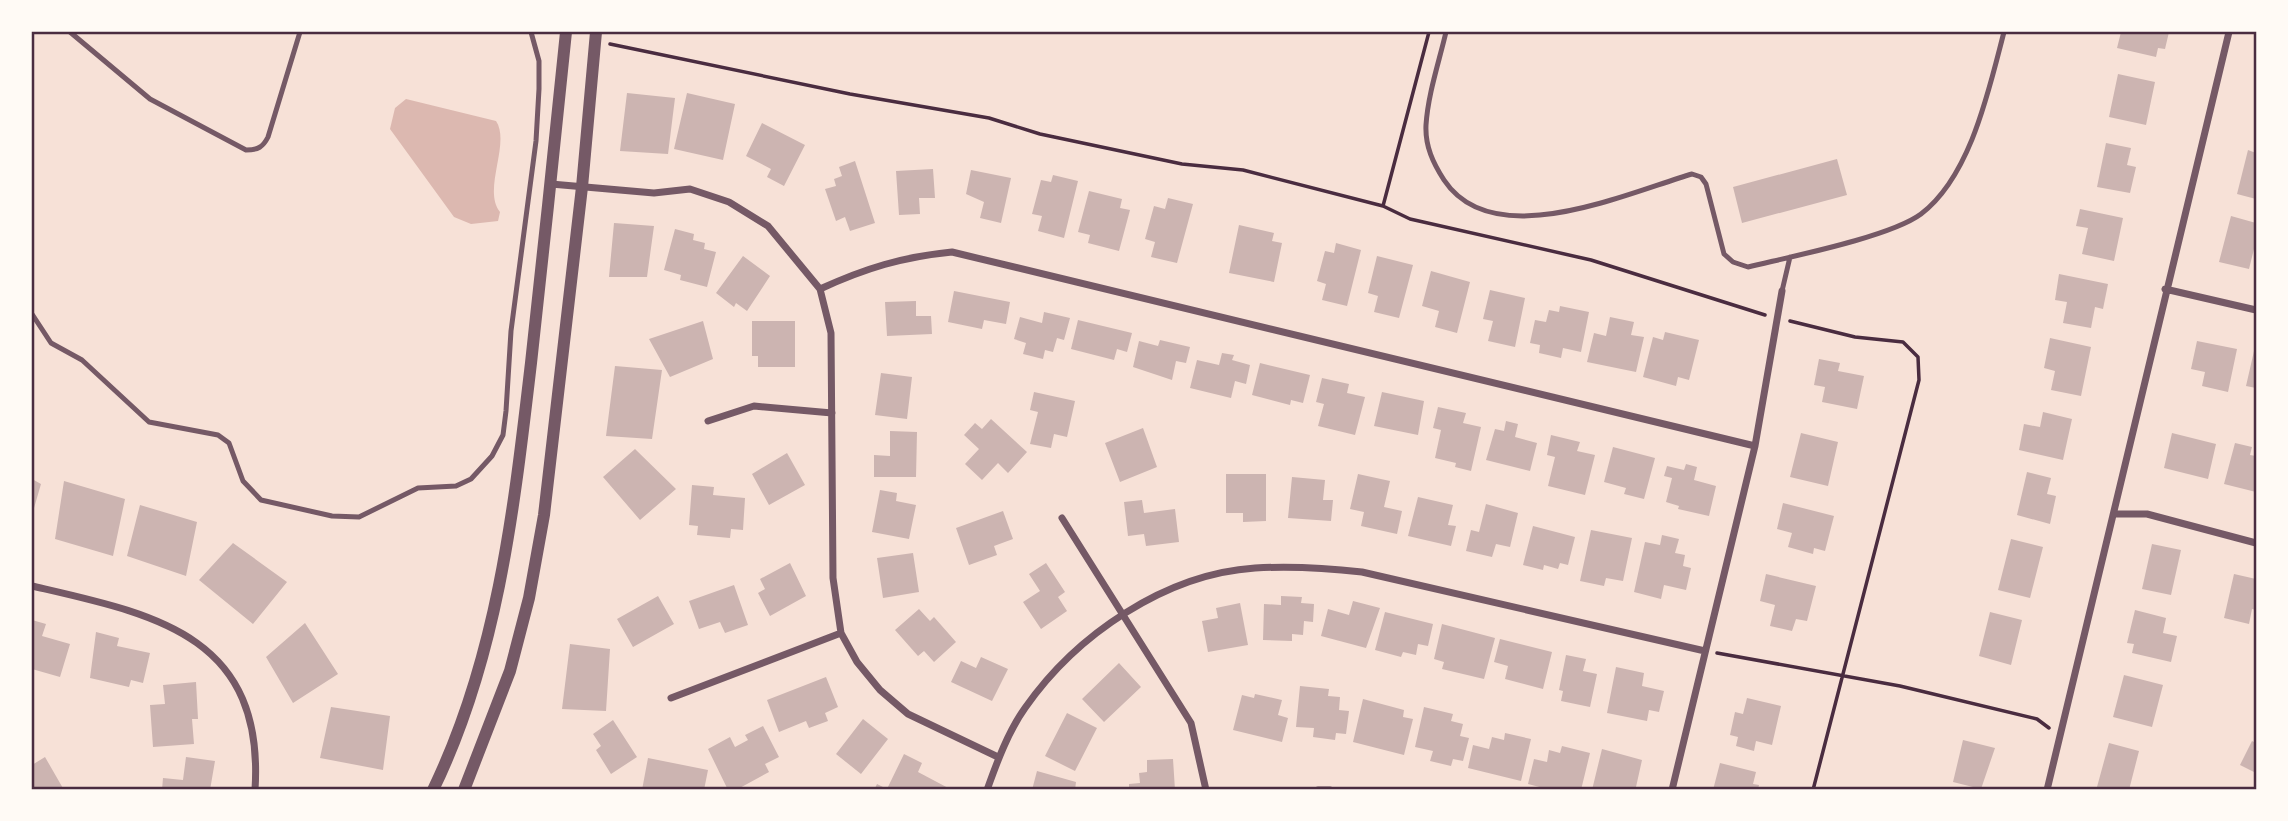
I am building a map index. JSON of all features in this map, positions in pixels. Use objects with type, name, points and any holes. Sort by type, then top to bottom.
[{"type":"street","points":[[433,789],[481,661],[498,593],[516,492],[566,32]]},
{"type":"street","points":[[2047,789],[2115,514],[2165,289],[2229,32]]},
{"type":"street","points":[[464,789],[485,742],[510,671],[529,598],[544,515],[582,187],[595,36]]},
{"type":"street","points":[[551,184],[654,193],[691,189],[729,202],[768,226],[820,289],[831,333],[833,578],[841,633],[857,662],[880,690],[908,714],[998,757]]},
{"type":"street","points":[[820,289],[869,267],[914,256],[952,252],[1755,446]]},
{"type":"street","points":[[2165,289],[2256,310]]},
{"type":"street","points":[[1672,789],[1755,446],[1775,318],[1782,291]]},
{"type":"street","points":[[708,421],[754,406],[832,413]]},
{"type":"street","points":[[2115,514],[2147,514],[2256,543]]},
{"type":"street","points":[[1062,518],[1192,723],[1206,789]]},
{"type":"street","points":[[987,789],[998,757],[1024,709],[1048,678],[1091,638],[1124,614],[1185,584],[1254,568],[1327,568],[1362,572],[1705,651]]},
{"type":"street","points":[[32,586],[133,610],[181,630],[218,661],[246,703],[257,755],[255,789]]},
{"type":"street","points":[[671,698],[841,633]]},
{"type":"street","points":[[1318,789],[1330,789]]},
{"type":"lane","points":[[70,32],[150,99],[247,150],[256,150],[264,145],[268,137],[300,32]]},
{"type":"lane","points":[[32,314],[51,343],[82,360],[149,422],[218,435],[229,443],[243,481],[261,500],[332,516],[359,517],[418,488],[456,486],[471,479],[492,456],[503,435],[511,331],[536,141],[539,61],[531,32]]},
{"type":"lane","points":[[1446,32],[1429,104],[1427,146],[1434,165],[1462,200],[1478,210],[1507,216],[1538,216],[1692,174],[1701,177],[1706,184],[1724,254],[1733,262],[1748,267],[1895,228],[1932,204],[1975,137],[2004,32]]},
{"type":"lane","points":[[1782,291],[1790,257]]},
{"type":"path","points":[[1383,206],[1429,32]]},
{"type":"path","points":[[595,36],[850,94],[989,118],[1040,134],[1182,164],[1243,170],[1383,206],[1410,219],[1591,260],[1775,318],[1855,337],[1903,342],[1918,357],[1919,380],[1840,674],[1813,789]]},
{"type":"path","points":[[1705,651],[1900,685],[2037,719],[2059,735]]},
{"type":"shaded area","points":[[406,99],[496,121],[500,130],[494,192],[495,203],[500,212],[498,221],[471,224],[454,217],[390,129],[395,108]]},
{"type":"building","points":[[2121,32],[2169,32],[2165,49],[2158,48],[2156,57],[2117,48]]},
{"type":"building","points":[[2118,74],[2155,82],[2146,125],[2109,117]]},
{"type":"building","points":[[627,93],[675,98],[668,154],[620,151]]},
{"type":"building","points":[[687,93],[735,104],[723,160],[674,149]]},
{"type":"building","points":[[762,123],[805,145],[784,186],[767,177],[771,169],[746,156]]},
{"type":"building","points":[[2106,143],[2131,148],[2127,165],[2136,167],[2130,193],[2097,187]]},
{"type":"building","points":[[2248,150],[2256,153],[2256,199],[2237,194]]},
{"type":"building","points":[[1837,159],[1847,195],[1742,223],[1733,187]]},
{"type":"building","points":[[855,161],[875,223],[850,231],[845,217],[836,221],[825,189],[836,186],[834,179],[842,176],[839,167]]},
{"type":"building","points":[[933,169],[935,198],[919,198],[920,214],[899,215],[896,171]]},
{"type":"building","points":[[971,170],[1011,178],[1001,223],[980,218],[984,202],[966,194]]},
{"type":"building","points":[[1053,175],[1078,181],[1064,238],[1038,231],[1042,216],[1032,214],[1041,180],[1051,182]]},
{"type":"building","points":[[1089,191],[1122,199],[1120,208],[1130,210],[1119,251],[1088,243],[1090,235],[1078,232]]},
{"type":"building","points":[[1168,198],[1193,204],[1177,263],[1151,257],[1155,242],[1145,239],[1154,206],[1165,209]]},
{"type":"building","points":[[2080,209],[2123,218],[2114,261],[2082,254],[2088,228],[2076,226]]},
{"type":"building","points":[[2231,216],[2256,223],[2256,241],[2249,269],[2219,262]]},
{"type":"building","points":[[614,223],[654,226],[647,277],[609,277]]},
{"type":"building","points":[[1239,225],[1274,233],[1272,241],[1282,243],[1274,282],[1229,273]]},
{"type":"building","points":[[675,229],[694,234],[693,240],[705,243],[704,249],[716,252],[707,287],[680,280],[681,275],[664,270]]},
{"type":"building","points":[[1336,243],[1361,250],[1347,306],[1322,300],[1326,284],[1317,281],[1325,251],[1334,253]]},
{"type":"building","points":[[743,256],[770,276],[747,311],[736,303],[734,307],[716,293]]},
{"type":"building","points":[[1377,256],[1413,265],[1399,318],[1374,312],[1378,296],[1368,293]]},
{"type":"building","points":[[1431,271],[1470,282],[1457,333],[1435,327],[1439,311],[1422,306]]},
{"type":"building","points":[[2059,274],[2108,284],[2103,309],[2095,307],[2091,328],[2063,323],[2067,302],[2055,300]]},
{"type":"building","points":[[1490,290],[1525,298],[1515,347],[1488,341],[1493,321],[1483,319]]},
{"type":"building","points":[[954,291],[1010,302],[1006,324],[984,320],[982,329],[948,322]]},
{"type":"building","points":[[916,301],[916,316],[931,316],[932,334],[887,336],[885,302]]},
{"type":"building","points":[[1560,306],[1589,312],[1581,352],[1563,348],[1561,358],[1539,353],[1540,345],[1530,343],[1535,320],[1546,322],[1549,310],[1559,312]]},
{"type":"building","points":[[1044,312],[1070,318],[1064,340],[1057,338],[1053,352],[1045,350],[1043,359],[1023,354],[1026,343],[1014,339],[1020,317],[1042,323]]},
{"type":"building","points":[[1610,317],[1634,322],[1631,335],[1644,337],[1636,372],[1587,362],[1594,333],[1606,336]]},
{"type":"building","points":[[1078,320],[1132,333],[1127,352],[1117,349],[1114,360],[1071,349]]},
{"type":"building","points":[[703,321],[713,359],[670,377],[649,339]]},
{"type":"building","points":[[752,321],[795,321],[795,367],[758,367],[758,356],[752,356]]},
{"type":"building","points":[[1665,332],[1699,340],[1689,380],[1678,377],[1676,386],[1643,377],[1653,337],[1663,340]]},
{"type":"building","points":[[2050,338],[2091,347],[2081,396],[2051,390],[2055,371],[2044,368]]},
{"type":"building","points":[[1160,340],[1190,347],[1186,363],[1176,361],[1172,380],[1133,367],[1139,341],[1158,346]]},
{"type":"building","points":[[2197,341],[2237,349],[2228,392],[2202,386],[2205,372],[2191,369]]},
{"type":"building","points":[[2256,351],[2256,388],[2246,386]]},
{"type":"building","points":[[1222,353],[1234,355],[1232,360],[1250,365],[1246,384],[1235,381],[1231,398],[1190,388],[1197,360],[1219,365]]},
{"type":"building","points":[[1819,359],[1840,363],[1838,371],[1864,376],[1857,409],[1822,402],[1825,387],[1814,385]]},
{"type":"building","points":[[1260,363],[1310,375],[1303,403],[1291,400],[1290,405],[1252,395]]},
{"type":"building","points":[[615,366],[662,370],[652,439],[606,436]]},
{"type":"building","points":[[881,373],[912,377],[907,419],[875,415]]},
{"type":"building","points":[[1322,378],[1349,384],[1347,393],[1365,397],[1355,435],[1318,426],[1324,404],[1316,402]]},
{"type":"building","points":[[1034,392],[1075,401],[1067,437],[1054,434],[1051,448],[1030,444],[1038,412],[1030,410]]},
{"type":"building","points":[[1382,392],[1424,401],[1418,435],[1374,426]]},
{"type":"building","points":[[1438,407],[1466,413],[1463,423],[1481,427],[1471,471],[1455,467],[1456,463],[1435,458],[1441,430],[1433,428]]},
{"type":"building","points":[[2043,412],[2072,419],[2063,460],[2019,450],[2024,424],[2040,427]]},
{"type":"building","points":[[991,419],[1027,452],[1008,473],[998,463],[982,480],[965,464],[979,449],[964,435],[975,423],[982,429]]},
{"type":"building","points":[[1506,421],[1518,424],[1515,437],[1537,443],[1530,471],[1486,460],[1495,429],[1504,431]]},
{"type":"building","points":[[1143,428],[1157,467],[1120,482],[1105,443]]},
{"type":"building","points":[[890,431],[917,432],[916,477],[874,477],[874,455],[890,456]]},
{"type":"building","points":[[1801,433],[1838,442],[1828,486],[1790,477]]},
{"type":"building","points":[[2172,433],[2216,444],[2208,479],[2164,468]]},
{"type":"building","points":[[1551,435],[1580,442],[1577,451],[1595,455],[1585,495],[1548,486],[1555,457],[1547,455]]},
{"type":"building","points":[[2235,443],[2252,447],[2250,455],[2256,456],[2256,492],[2224,484]]},
{"type":"building","points":[[1613,447],[1655,458],[1644,499],[1624,494],[1626,488],[1604,482]]},
{"type":"building","points":[[635,449],[676,489],[640,520],[603,477]]},
{"type":"building","points":[[787,453],[805,485],[769,505],[752,474]]},
{"type":"building","points":[[1686,464],[1697,467],[1694,480],[1716,486],[1709,516],[1678,509],[1679,506],[1666,502],[1672,478],[1664,476],[1667,466],[1684,470]]},
{"type":"building","points":[[2027,472],[2051,478],[2047,494],[2056,496],[2050,524],[2017,515]]},
{"type":"building","points":[[1226,474],[1266,474],[1266,521],[1243,522],[1243,513],[1226,513]]},
{"type":"building","points":[[1358,474],[1390,481],[1384,507],[1402,511],[1397,534],[1361,526],[1364,512],[1350,509]]},
{"type":"building","points":[[1292,477],[1325,480],[1323,500],[1333,500],[1331,521],[1288,518]]},
{"type":"building","points":[[32,479],[41,484],[32,515]]},
{"type":"building","points":[[64,481],[125,499],[113,556],[55,539]]},
{"type":"building","points":[[692,485],[714,487],[713,495],[745,498],[743,530],[731,529],[730,538],[697,535],[698,526],[689,525]]},
{"type":"building","points":[[880,490],[897,493],[896,501],[916,505],[909,539],[872,532]]},
{"type":"building","points":[[1418,497],[1453,505],[1448,525],[1456,526],[1451,546],[1408,536]]},
{"type":"building","points":[[1142,500],[1144,513],[1175,509],[1179,542],[1146,546],[1144,534],[1128,536],[1124,502]]},
{"type":"building","points":[[1783,503],[1834,516],[1825,551],[1814,548],[1813,554],[1788,547],[1792,533],[1777,529]]},
{"type":"building","points":[[1486,504],[1518,513],[1510,547],[1496,544],[1492,557],[1466,551],[1471,530],[1479,532]]},
{"type":"building","points":[[140,505],[197,522],[186,576],[127,556]]},
{"type":"building","points":[[1003,511],[1013,539],[994,546],[997,555],[969,565],[956,528]]},
{"type":"building","points":[[1533,526],[1575,537],[1568,565],[1560,563],[1558,569],[1544,565],[1543,570],[1523,565]]},
{"type":"building","points":[[1591,530],[1632,538],[1623,581],[1606,578],[1604,586],[1580,581]]},
{"type":"building","points":[[1662,535],[1679,539],[1675,553],[1685,555],[1683,566],[1691,568],[1686,590],[1664,585],[1661,599],[1634,592],[1645,542],[1660,545]]},
{"type":"building","points":[[2011,539],[2043,547],[2030,598],[1998,590]]},
{"type":"building","points":[[233,543],[287,582],[253,624],[199,580]]},
{"type":"building","points":[[2152,544],[2181,550],[2171,595],[2142,589]]},
{"type":"building","points":[[913,553],[919,592],[883,598],[877,558]]},
{"type":"building","points":[[790,563],[806,596],[770,616],[758,593],[765,589],[760,579]]},
{"type":"building","points":[[1046,563],[1065,592],[1058,597],[1067,611],[1041,629],[1023,602],[1040,591],[1029,574]]},
{"type":"building","points":[[1766,574],[1816,586],[1807,621],[1796,619],[1792,631],[1770,626],[1775,605],[1760,601]]},
{"type":"building","points":[[2234,574],[2256,579],[2256,610],[2252,609],[2249,624],[2224,618]]},
{"type":"building","points":[[734,585],[748,625],[725,633],[720,622],[699,629],[689,601]]},
{"type":"building","points":[[658,596],[674,624],[633,647],[617,619]]},
{"type":"building","points":[[1281,596],[1302,597],[1301,603],[1314,604],[1313,622],[1304,621],[1303,635],[1292,634],[1292,641],[1263,640],[1264,604],[1281,605]]},
{"type":"building","points":[[1353,601],[1380,608],[1366,648],[1321,636],[1328,609],[1349,615]]},
{"type":"building","points":[[1240,603],[1248,645],[1208,652],[1202,621],[1218,618],[1216,608]]},
{"type":"building","points":[[919,609],[930,621],[934,617],[956,642],[934,662],[924,651],[918,656],[895,630]]},
{"type":"building","points":[[2135,610],[2166,618],[2163,633],[2177,636],[2171,662],[2132,653],[2134,644],[2127,643]]},
{"type":"building","points":[[1385,612],[1433,624],[1428,646],[1418,644],[1416,655],[1403,652],[1401,657],[1375,650]]},
{"type":"building","points":[[1990,612],[2022,620],[2011,665],[1979,656]]},
{"type":"building","points":[[32,620],[46,624],[42,636],[70,644],[60,677],[32,669]]},
{"type":"building","points":[[305,623],[338,674],[293,703],[266,657]]},
{"type":"building","points":[[1442,624],[1495,638],[1484,679],[1442,669],[1444,662],[1434,659]]},
{"type":"building","points":[[96,632],[119,638],[117,646],[150,653],[143,683],[131,680],[129,687],[90,678]]},
{"type":"building","points":[[1500,639],[1552,652],[1543,689],[1505,679],[1508,666],[1494,662]]},
{"type":"building","points":[[570,644],[610,649],[606,711],[562,709]]},
{"type":"building","points":[[1566,655],[1586,659],[1583,671],[1597,674],[1590,707],[1561,701],[1563,691],[1559,690]]},
{"type":"building","points":[[981,657],[1008,669],[992,701],[951,682],[961,661],[976,668]]},
{"type":"building","points":[[1119,663],[1141,687],[1104,722],[1082,699]]},
{"type":"building","points":[[1616,667],[1644,673],[1642,686],[1664,691],[1659,712],[1649,710],[1647,721],[1607,713]]},
{"type":"building","points":[[2124,675],[2163,685],[2152,727],[2113,717]]},
{"type":"building","points":[[826,677],[838,707],[825,713],[828,721],[809,728],[806,721],[779,732],[767,700]]},
{"type":"building","points":[[196,682],[198,719],[192,719],[194,744],[153,747],[150,705],[165,704],[163,685]]},
{"type":"building","points":[[1300,686],[1329,689],[1328,696],[1340,697],[1339,710],[1349,711],[1346,734],[1336,733],[1335,740],[1313,737],[1314,728],[1296,727]]},
{"type":"building","points":[[1255,694],[1282,700],[1278,715],[1288,718],[1282,742],[1233,730],[1242,695],[1254,698]]},
{"type":"building","points":[[1747,698],[1781,706],[1772,745],[1756,741],[1754,751],[1736,746],[1738,737],[1730,735],[1735,712],[1743,714]]},
{"type":"building","points":[[1363,699],[1404,710],[1403,717],[1413,719],[1404,755],[1353,742]]},
{"type":"building","points":[[331,707],[390,716],[383,770],[320,758]]},
{"type":"building","points":[[1424,707],[1453,714],[1451,721],[1463,724],[1460,736],[1469,738],[1463,761],[1453,759],[1451,766],[1430,761],[1433,751],[1415,747]]},
{"type":"building","points":[[1067,713],[1097,728],[1075,771],[1045,756]]},
{"type":"building","points":[[863,719],[888,739],[861,774],[836,754]]},
{"type":"building","points":[[613,720],[637,757],[611,774],[596,750],[601,746],[593,734]]},
{"type":"building","points":[[763,726],[779,757],[765,764],[769,772],[736,790],[728,790],[708,749],[730,737],[735,747],[748,740],[745,735]]},
{"type":"building","points":[[1505,733],[1531,739],[1521,781],[1468,768],[1473,745],[1489,749],[1492,737],[1504,740]]},
{"type":"building","points":[[1963,740],[1995,748],[1981,789],[1953,782]]},
{"type":"building","points":[[2252,741],[2256,743],[2256,773],[2240,765]]},
{"type":"building","points":[[2109,743],[2139,751],[2129,790],[2097,787]]},
{"type":"building","points":[[1562,746],[1590,753],[1581,790],[1551,790],[1528,784],[1534,759],[1547,762],[1549,750],[1560,753]]},
{"type":"building","points":[[1602,749],[1642,760],[1636,787],[1643,790],[1592,790]]},
{"type":"building","points":[[904,754],[922,763],[918,772],[952,790],[874,790],[877,784],[887,789]]},
{"type":"building","points":[[45,757],[64,790],[32,790],[32,765]]},
{"type":"building","points":[[186,757],[215,761],[210,790],[162,790],[163,778],[183,780]]},
{"type":"building","points":[[648,758],[708,770],[704,790],[642,790]]},
{"type":"building","points":[[1173,759],[1175,790],[1129,790],[1129,784],[1140,783],[1139,773],[1147,772],[1147,760]]},
{"type":"building","points":[[1720,763],[1756,772],[1753,784],[1759,785],[1758,790],[1713,790]]},
{"type":"building","points":[[1037,771],[1076,782],[1075,790],[1032,790]]}]
